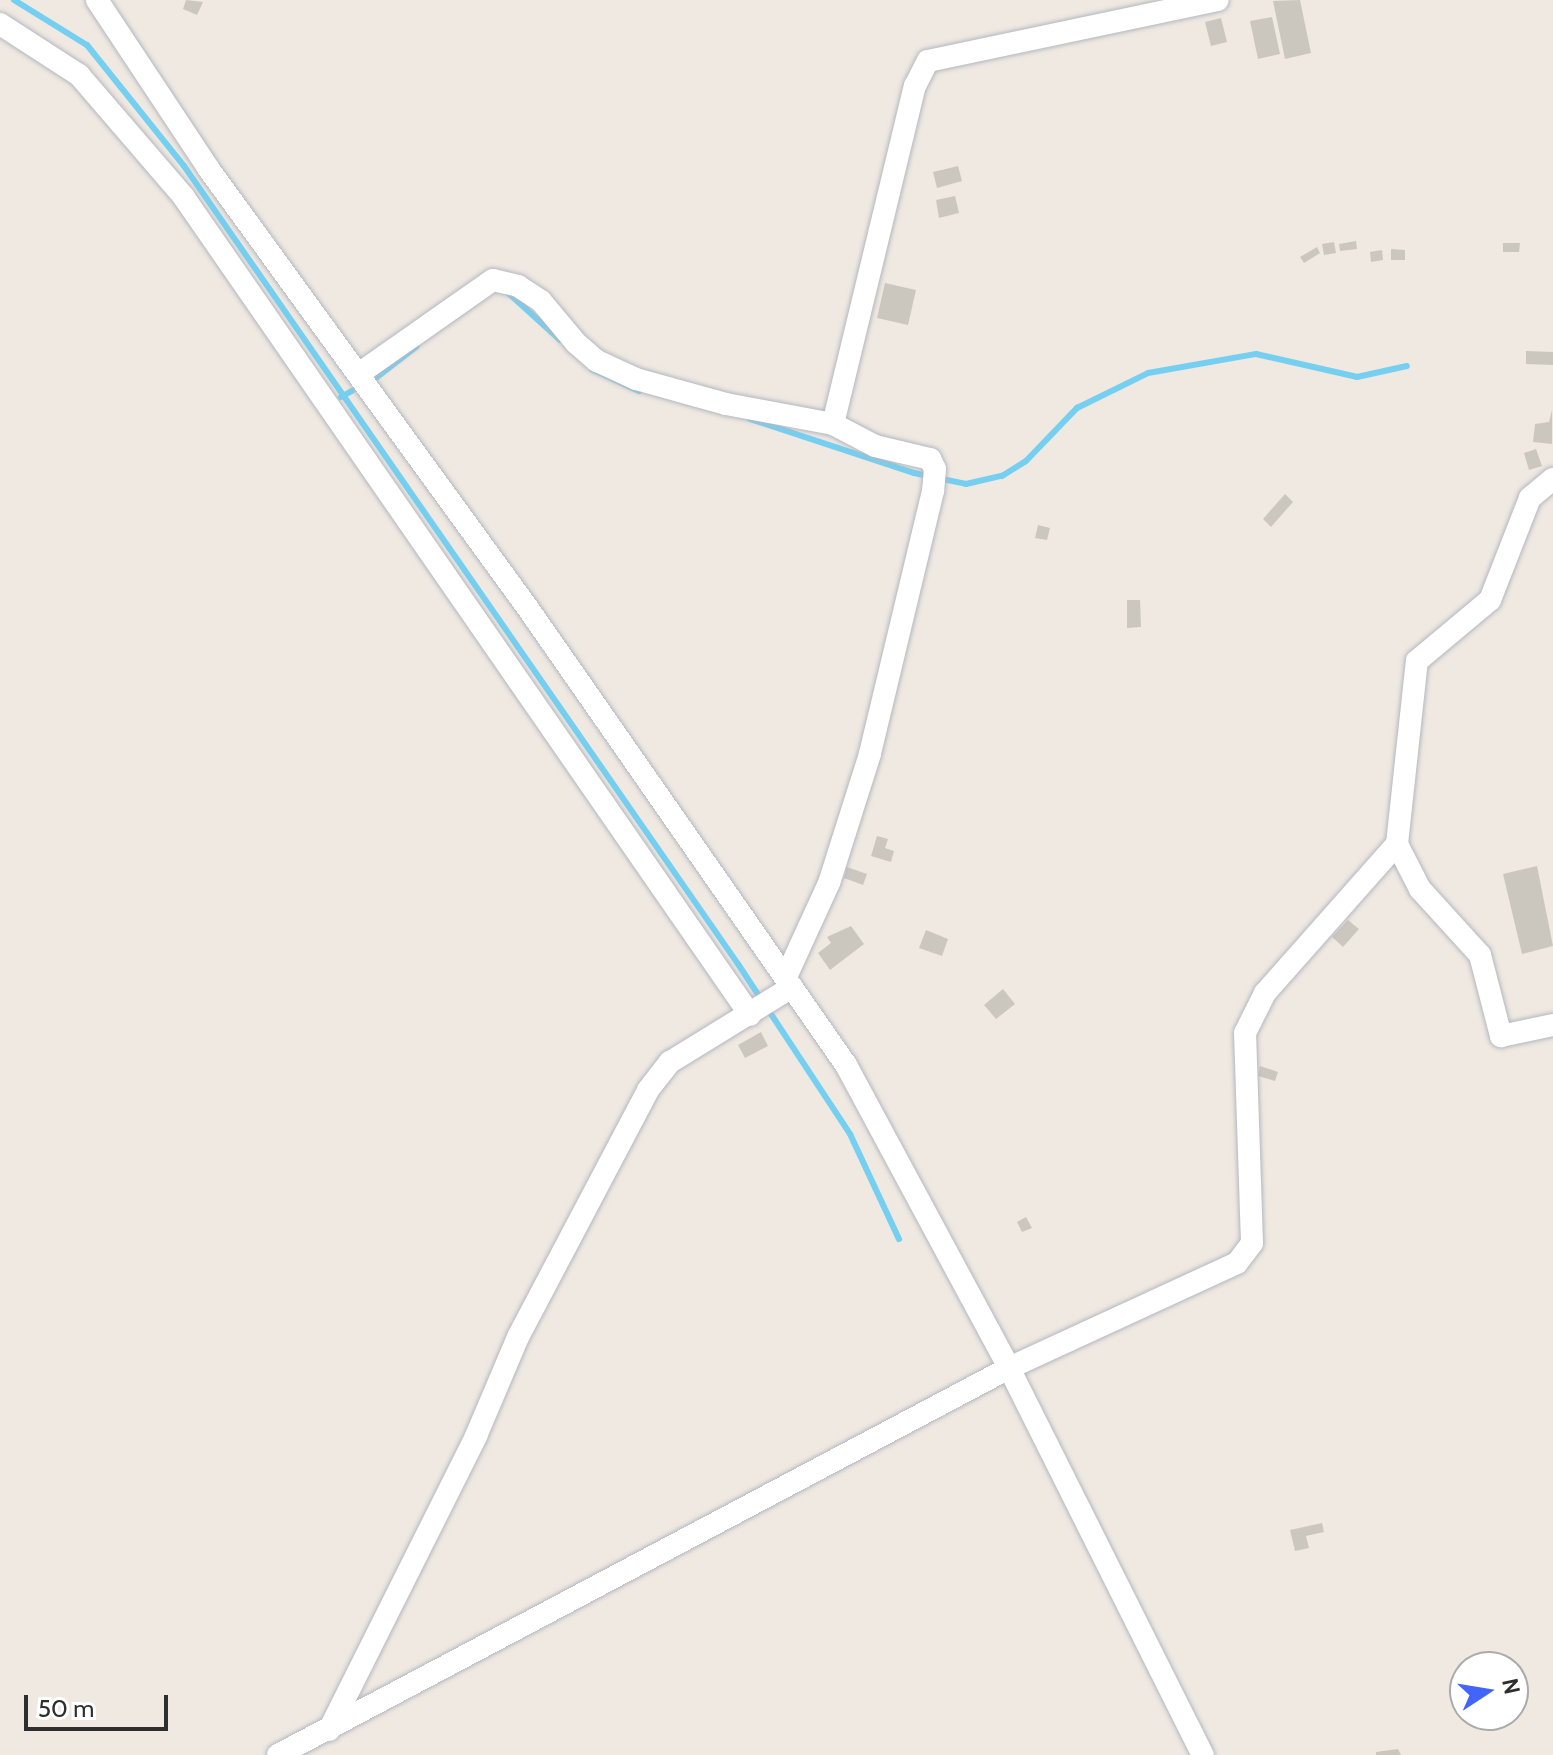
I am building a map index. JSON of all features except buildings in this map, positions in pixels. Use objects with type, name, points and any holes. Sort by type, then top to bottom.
[{"type":"street","points":[[97,0],[208,168],[360,373],[786,986],[846,1065],[1009,1368],[1203,1755]]},
{"type":"street","points":[[833,424],[915,86],[928,61],[1218,0]]},
{"type":"street","points":[[0,24],[79,75],[183,196],[755,1012]]},
{"type":"street","points":[[329,1730],[476,1436],[518,1337],[648,1090],[670,1062],[755,1012],[786,986],[829,883],[870,754],[934,480],[930,459],[875,446],[833,424],[726,404],[636,379],[597,361],[541,301],[518,286],[493,280],[360,373]]},
{"type":"street","points":[[1553,479],[1530,498],[1490,600],[1417,661],[1397,844],[1420,889],[1480,955],[1501,1036],[1553,1025]]},
{"type":"street","points":[[278,1755],[1009,1368],[1237,1263],[1252,1243],[1245,1033],[1265,993],[1397,844]]},
{"type":"waterway","points":[[14,0],[87,45],[184,166],[738,964],[850,1134],[899,1239]]},
{"type":"waterway","points":[[506,291],[560,340]]},
{"type":"waterway","points":[[376,378],[416,347]]},
{"type":"waterway","points":[[750,419],[914,473],[966,484],[1002,476],[1026,461],[1077,408],[1148,373],[1256,354],[1357,377],[1407,366]]},
{"type":"waterway","points":[[592,369],[639,391]]},
{"type":"waterway","points":[[341,397],[352,391]]}]
